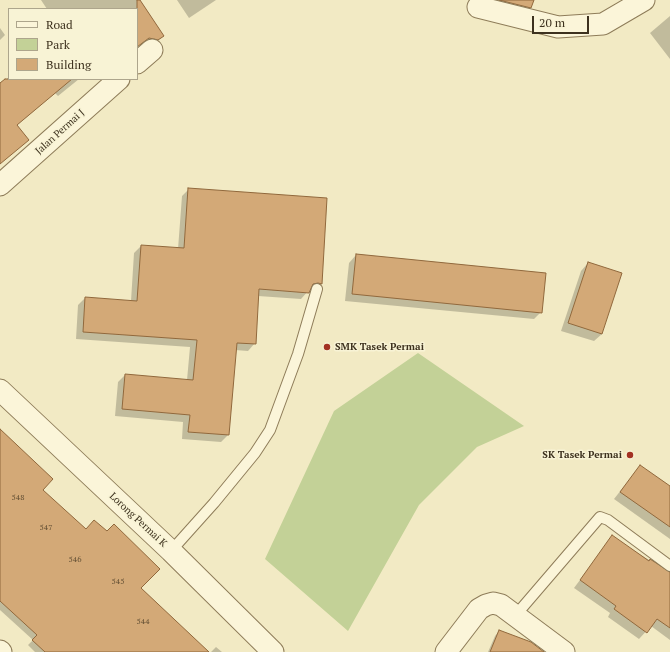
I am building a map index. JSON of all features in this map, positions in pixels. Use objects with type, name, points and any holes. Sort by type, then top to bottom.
[{"type":"street","points":[[478,7],[558,27],[603,24],[644,0]]},
{"type":"street","name":"Jalan Permai J","points":[[0,185],[118,80]]},
{"type":"street","name":"Lorong Permai K","points":[[0,390],[171,550],[273,652]]},
{"type":"street","points":[[446,652],[479,609],[493,603],[508,611],[564,652]]},
{"type":"lane","points":[[171,550],[251,458],[270,430],[298,354],[317,289]]},
{"type":"lane","points":[[508,611],[600,517],[608,520],[670,566]]},
{"type":"green space","points":[[418,353],[524,426],[477,447],[419,505],[348,631],[265,559],[334,411]]},
{"type":"building","points":[[137,0],[140,0],[164,36],[158,40],[149,38],[138,46]]},
{"type":"building","points":[[499,0],[534,0],[531,8]]},
{"type":"building","points":[[5,79],[71,80],[17,125],[29,140],[0,164],[0,83]]},
{"type":"building","points":[[188,188],[327,198],[322,284],[313,284],[309,293],[259,289],[256,344],[237,343],[229,435],[188,432],[190,415],[122,409],[125,374],[193,380],[197,340],[83,332],[85,297],[137,301],[141,245],[184,248]]},
{"type":"building","points":[[356,254],[546,273],[542,313],[352,294]]},
{"type":"building","points":[[588,262],[622,273],[602,334],[568,323]]},
{"type":"building","points":[[0,429],[53,479],[43,490],[86,529],[94,520],[107,531],[114,524],[160,569],[141,588],[209,652],[45,652],[32,640],[37,635],[0,601]]},
{"type":"building","points":[[640,465],[670,486],[670,527],[620,492]]},
{"type":"building","points":[[612,535],[649,561],[650,559],[670,572],[670,628],[657,619],[647,633],[614,609],[616,606],[580,580]]},
{"type":"building","points":[[499,630],[531,642],[544,652],[490,652]]},
{"type":"place","name":"SMK Tasek Permai","points":[[327,347]]},
{"type":"place","name":"SK Tasek Permai","points":[[630,455]]}]
